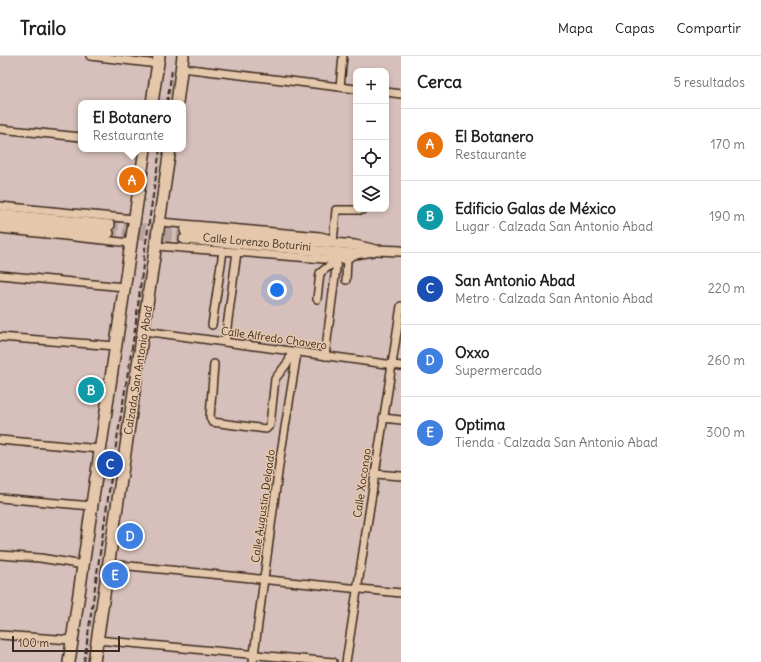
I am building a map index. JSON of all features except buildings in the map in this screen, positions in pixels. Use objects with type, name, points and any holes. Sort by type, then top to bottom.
[{"type":"highway","points":[[177,100],[183,56]]},
{"type":"highway","points":[[152,100],[158,59]]},
{"type":"highway","points":[[69,662],[145,152]]},
{"type":"highway","name":"Calzada San Antonio Abad","points":[[94,662],[157,246],[170,152]]},
{"type":"main road","points":[[0,214],[110,229],[0,222]]},
{"type":"main road","name":"Calle Lorenzo Boturini","points":[[376,250],[351,256],[184,235],[333,243],[355,245],[376,250],[401,251]]},
{"type":"street","points":[[90,56],[158,59]]},
{"type":"street","points":[[340,87],[344,56]]},
{"type":"street","points":[[182,68],[353,89]]},
{"type":"street","points":[[389,92],[401,94]]},
{"type":"street","points":[[0,129],[78,137]]},
{"type":"street","points":[[0,206],[134,219]]},
{"type":"street","points":[[333,243],[336,210],[353,210]]},
{"type":"street","name":"Calle Lorenzo Boturini","points":[[160,222],[320,236],[328,238],[333,243]]},
{"type":"street","points":[[0,229],[131,243]]},
{"type":"street","name":"Calle Lorenzo Boturini","points":[[157,246],[337,260],[351,256]]},
{"type":"street","points":[[212,325],[223,251]]},
{"type":"street","points":[[225,342],[237,252]]},
{"type":"street","points":[[346,280],[351,256]]},
{"type":"street","points":[[317,299],[320,273],[337,260]]},
{"type":"street","points":[[325,356],[337,260]]},
{"type":"street","points":[[0,275],[124,287]]},
{"type":"street","name":"Calle Xocongo","points":[[346,662],[401,306]]},
{"type":"street","name":"Calle Alfredo Chavero","points":[[144,331],[401,366]]},
{"type":"street","points":[[0,337],[116,346]]},
{"type":"street","points":[[214,364],[210,417],[212,422],[266,429],[270,425],[275,379],[294,352]]},
{"type":"street","name":"Calle Augustin Delgado","points":[[253,658],[294,352]]},
{"type":"street","points":[[383,418],[401,420]]},
{"type":"street","points":[[0,440],[100,449]]},
{"type":"street","points":[[375,474],[401,476]]},
{"type":"street","points":[[0,498],[92,506]]},
{"type":"street","points":[[0,555],[40,558],[84,564]]},
{"type":"street","points":[[109,564],[401,593]]},
{"type":"street","points":[[0,635],[72,640]]},
{"type":"street","points":[[97,640],[253,658],[333,662]]},
{"type":"tunnel","points":[[110,225],[185,231]]},
{"type":"tunnel","points":[[109,233],[184,239]]},
{"type":"railway","points":[[167,100],[172,70]]},
{"type":"railway","points":[[84,662],[113,464],[135,329],[160,152]]},
{"type":"place","name":"El Botanero","points":[[132,180]]},
{"type":"place","name":"Edificio Galas de México","points":[[91,390]]},
{"type":"place","name":"San Antonio Abad","points":[[110,464]]},
{"type":"place","name":"Oxxo","points":[[130,536]]},
{"type":"place","name":"Optima","points":[[115,575]]}]
